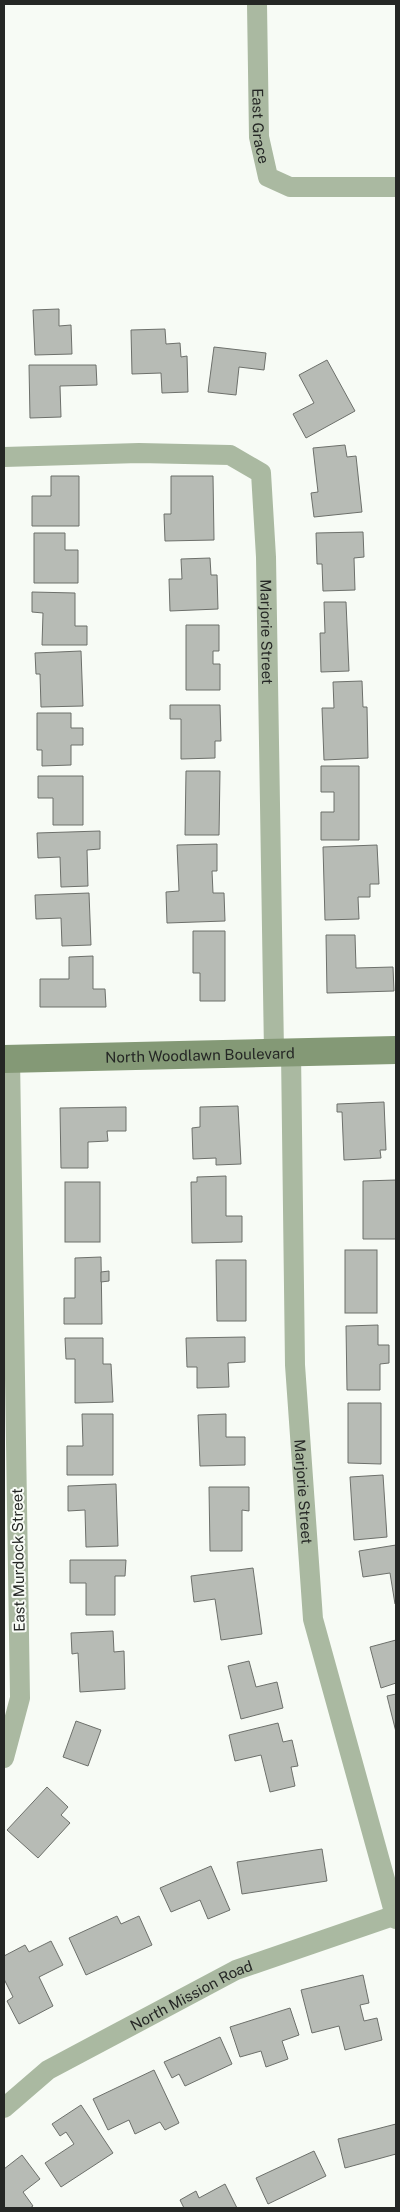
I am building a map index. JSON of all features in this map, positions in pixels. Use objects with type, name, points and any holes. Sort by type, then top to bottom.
[{"type":"main road","name":"North Woodlawn Boulevard","points":[[7,1058],[396,1050]]},
{"type":"street","name":"East Grace","points":[[257,4],[259,137],[268,177],[290,187],[396,187]]},
{"type":"street","name":"Marjorie Street","points":[[4,456],[140,453],[230,454],[261,474],[266,557],[295,1365],[313,1619],[396,1916]]},
{"type":"street","name":"East Murdock Street","points":[[4,1758],[20,1698],[7,1058]]},
{"type":"street","name":"North Mission Road","points":[[4,2108],[48,2070],[236,1970],[396,1916]]},
{"type":"building","points":[[59,309],[59,326],[71,325],[72,354],[35,355],[33,310]]},
{"type":"building","points":[[165,329],[166,344],[180,343],[181,357],[187,356],[188,392],[162,393],[161,373],[132,374],[131,330]]},
{"type":"building","points":[[214,347],[266,353],[264,370],[239,367],[236,395],[208,392]]},
{"type":"building","points":[[327,360],[355,411],[306,438],[293,414],[314,403],[299,375]]},
{"type":"building","points":[[29,365],[96,365],[97,385],[60,386],[61,417],[30,418]]},
{"type":"building","points":[[345,445],[347,457],[356,456],[362,512],[314,517],[311,493],[318,492],[313,448]]},
{"type":"building","points":[[51,476],[79,476],[79,526],[32,526],[32,496],[51,496]]},
{"type":"building","points":[[171,476],[213,476],[214,540],[165,541],[164,514],[171,514]]},
{"type":"building","points":[[363,532],[364,557],[354,558],[355,590],[323,591],[322,564],[317,564],[316,533]]},
{"type":"building","points":[[34,533],[65,533],[65,550],[78,550],[78,583],[34,583]]},
{"type":"building","points":[[210,558],[211,575],[217,575],[218,609],[170,611],[169,579],[182,579],[181,559]]},
{"type":"building","points":[[32,592],[75,593],[75,626],[87,626],[87,645],[42,645],[43,613],[32,612]]},
{"type":"building","points":[[324,602],[346,602],[349,671],[321,672],[320,633],[325,633]]},
{"type":"building","points":[[186,625],[219,625],[219,651],[213,651],[213,664],[220,664],[220,690],[186,690]]},
{"type":"building","points":[[81,651],[83,706],[41,707],[40,674],[36,674],[35,653]]},
{"type":"building","points":[[362,681],[363,707],[367,707],[368,758],[324,760],[322,708],[334,708],[333,682]]},
{"type":"building","points":[[170,705],[220,705],[221,741],[215,741],[215,758],[181,759],[181,719],[170,719]]},
{"type":"building","points":[[37,713],[71,713],[71,728],[83,728],[83,745],[71,745],[71,765],[42,766],[42,750],[37,750]]},
{"type":"building","points":[[321,766],[359,766],[359,840],[321,840],[321,812],[334,812],[334,792],[321,792]]},
{"type":"building","points":[[186,771],[220,771],[219,835],[185,835]]},
{"type":"building","points":[[38,776],[83,776],[83,825],[53,825],[53,798],[38,798]]},
{"type":"building","points":[[100,831],[100,849],[87,850],[88,886],[61,887],[60,857],[38,858],[37,833]]},
{"type":"building","points":[[217,844],[217,871],[212,871],[213,893],[224,893],[225,921],[167,923],[166,892],[179,891],[177,845]]},
{"type":"building","points":[[377,845],[379,884],[370,884],[370,897],[358,897],[359,919],[325,920],[323,847]]},
{"type":"building","points":[[89,893],[91,945],[62,946],[61,918],[36,919],[35,895]]},
{"type":"building","points":[[193,931],[225,931],[225,1001],[200,1001],[200,973],[193,973]]},
{"type":"building","points":[[326,935],[355,935],[356,968],[393,967],[394,991],[327,993]]},
{"type":"building","points":[[93,956],[93,989],[105,989],[106,1007],[40,1007],[40,979],[69,979],[69,957]]},
{"type":"building","points":[[384,1102],[386,1150],[380,1150],[381,1158],[344,1160],[342,1112],[337,1112],[337,1104]]},
{"type":"building","points":[[238,1106],[241,1164],[216,1165],[216,1158],[193,1159],[192,1128],[200,1127],[200,1107]]},
{"type":"building","points":[[126,1107],[126,1131],[107,1131],[108,1141],[88,1142],[88,1168],[61,1168],[60,1108]]},
{"type":"building","points":[[226,1176],[226,1216],[242,1216],[242,1242],[192,1243],[191,1182],[197,1182],[197,1177]]},
{"type":"building","points":[[396,1180],[396,1239],[363,1239],[363,1181]]},
{"type":"building","points":[[65,1182],[100,1182],[100,1242],[65,1242]]},
{"type":"building","points":[[345,1250],[377,1250],[377,1313],[345,1313]]},
{"type":"building","points":[[101,1257],[102,1324],[64,1324],[64,1298],[75,1298],[75,1258]]},
{"type":"building","points":[[216,1260],[246,1260],[246,1321],[217,1321]]},
{"type":"building","points":[[109,1271],[109,1281],[101,1282],[101,1272]]},
{"type":"building","points":[[378,1325],[378,1345],[389,1345],[389,1363],[380,1364],[380,1390],[347,1390],[346,1326]]},
{"type":"building","points":[[245,1337],[245,1362],[228,1363],[229,1387],[197,1388],[197,1367],[187,1367],[186,1338]]},
{"type":"building","points":[[65,1338],[103,1338],[103,1364],[111,1364],[113,1402],[75,1403],[75,1359],[66,1359]]},
{"type":"building","points":[[348,1403],[381,1403],[381,1464],[348,1463]]},
{"type":"building","points":[[82,1414],[113,1414],[113,1475],[67,1475],[67,1446],[83,1446]]},
{"type":"building","points":[[226,1414],[226,1437],[245,1437],[245,1465],[200,1466],[198,1415]]},
{"type":"building","points":[[383,1475],[387,1537],[354,1540],[350,1477]]},
{"type":"building","points":[[116,1484],[118,1546],[86,1547],[85,1510],[68,1511],[68,1486]]},
{"type":"building","points":[[209,1487],[249,1487],[249,1511],[242,1510],[242,1551],[210,1551]]},
{"type":"building","points":[[396,1545],[395,1604],[390,1573],[363,1577],[359,1551]]},
{"type":"building","points":[[70,1560],[126,1560],[125,1576],[115,1576],[115,1615],[86,1615],[86,1583],[70,1583]]},
{"type":"building","points":[[253,1568],[262,1634],[221,1640],[215,1599],[194,1602],[191,1576]]},
{"type":"building","points":[[113,1631],[114,1652],[124,1651],[125,1689],[80,1692],[78,1653],[72,1654],[71,1633]]},
{"type":"building","points":[[396,1640],[396,1683],[381,1688],[370,1647]]},
{"type":"building","points":[[249,1661],[256,1687],[277,1682],[283,1708],[241,1719],[228,1666]]},
{"type":"building","points":[[396,1694],[396,1732],[387,1696]]},
{"type":"building","points":[[76,1721],[101,1730],[88,1766],[63,1757]]},
{"type":"building","points":[[278,1723],[283,1742],[292,1740],[298,1766],[291,1767],[295,1786],[270,1792],[261,1755],[235,1761],[229,1735]]},
{"type":"building","points":[[47,1787],[68,1807],[61,1815],[70,1823],[38,1858],[7,1830]]},
{"type":"building","points":[[322,1849],[327,1881],[242,1894],[237,1862]]},
{"type":"building","points":[[211,1866],[230,1910],[208,1919],[200,1900],[171,1912],[160,1888]]},
{"type":"building","points":[[117,1916],[121,1924],[139,1916],[152,1945],[86,1975],[69,1938]]},
{"type":"building","points":[[51,1941],[63,1965],[39,1977],[53,2006],[19,2024],[7,2001],[13,1997],[4,1979],[4,1956],[25,1945],[29,1952]]},
{"type":"building","points":[[363,1975],[369,2003],[360,2005],[364,2021],[377,2018],[382,2040],[345,2050],[339,2026],[312,2033],[301,1990]]},
{"type":"building","points":[[290,2008],[299,2035],[282,2041],[288,2059],[266,2067],[261,2051],[240,2057],[230,2027]]},
{"type":"building","points":[[220,2037],[232,2064],[185,2086],[179,2074],[172,2078],[164,2062]]},
{"type":"building","points":[[154,2070],[179,2123],[165,2130],[160,2122],[135,2134],[129,2120],[108,2130],[93,2099]]},
{"type":"building","points":[[81,2105],[113,2153],[61,2187],[45,2163],[74,2144],[66,2132],[60,2136],[52,2124]]},
{"type":"building","points":[[396,2124],[396,2154],[345,2168],[338,2139]]},
{"type":"building","points":[[314,2151],[326,2176],[268,2204],[256,2178]]},
{"type":"building","points":[[22,2155],[40,2179],[23,2192],[33,2206],[30,2208],[4,2208],[4,2169]]},
{"type":"building","points":[[225,2184],[237,2208],[184,2208],[180,2200],[196,2191],[199,2198]]}]
